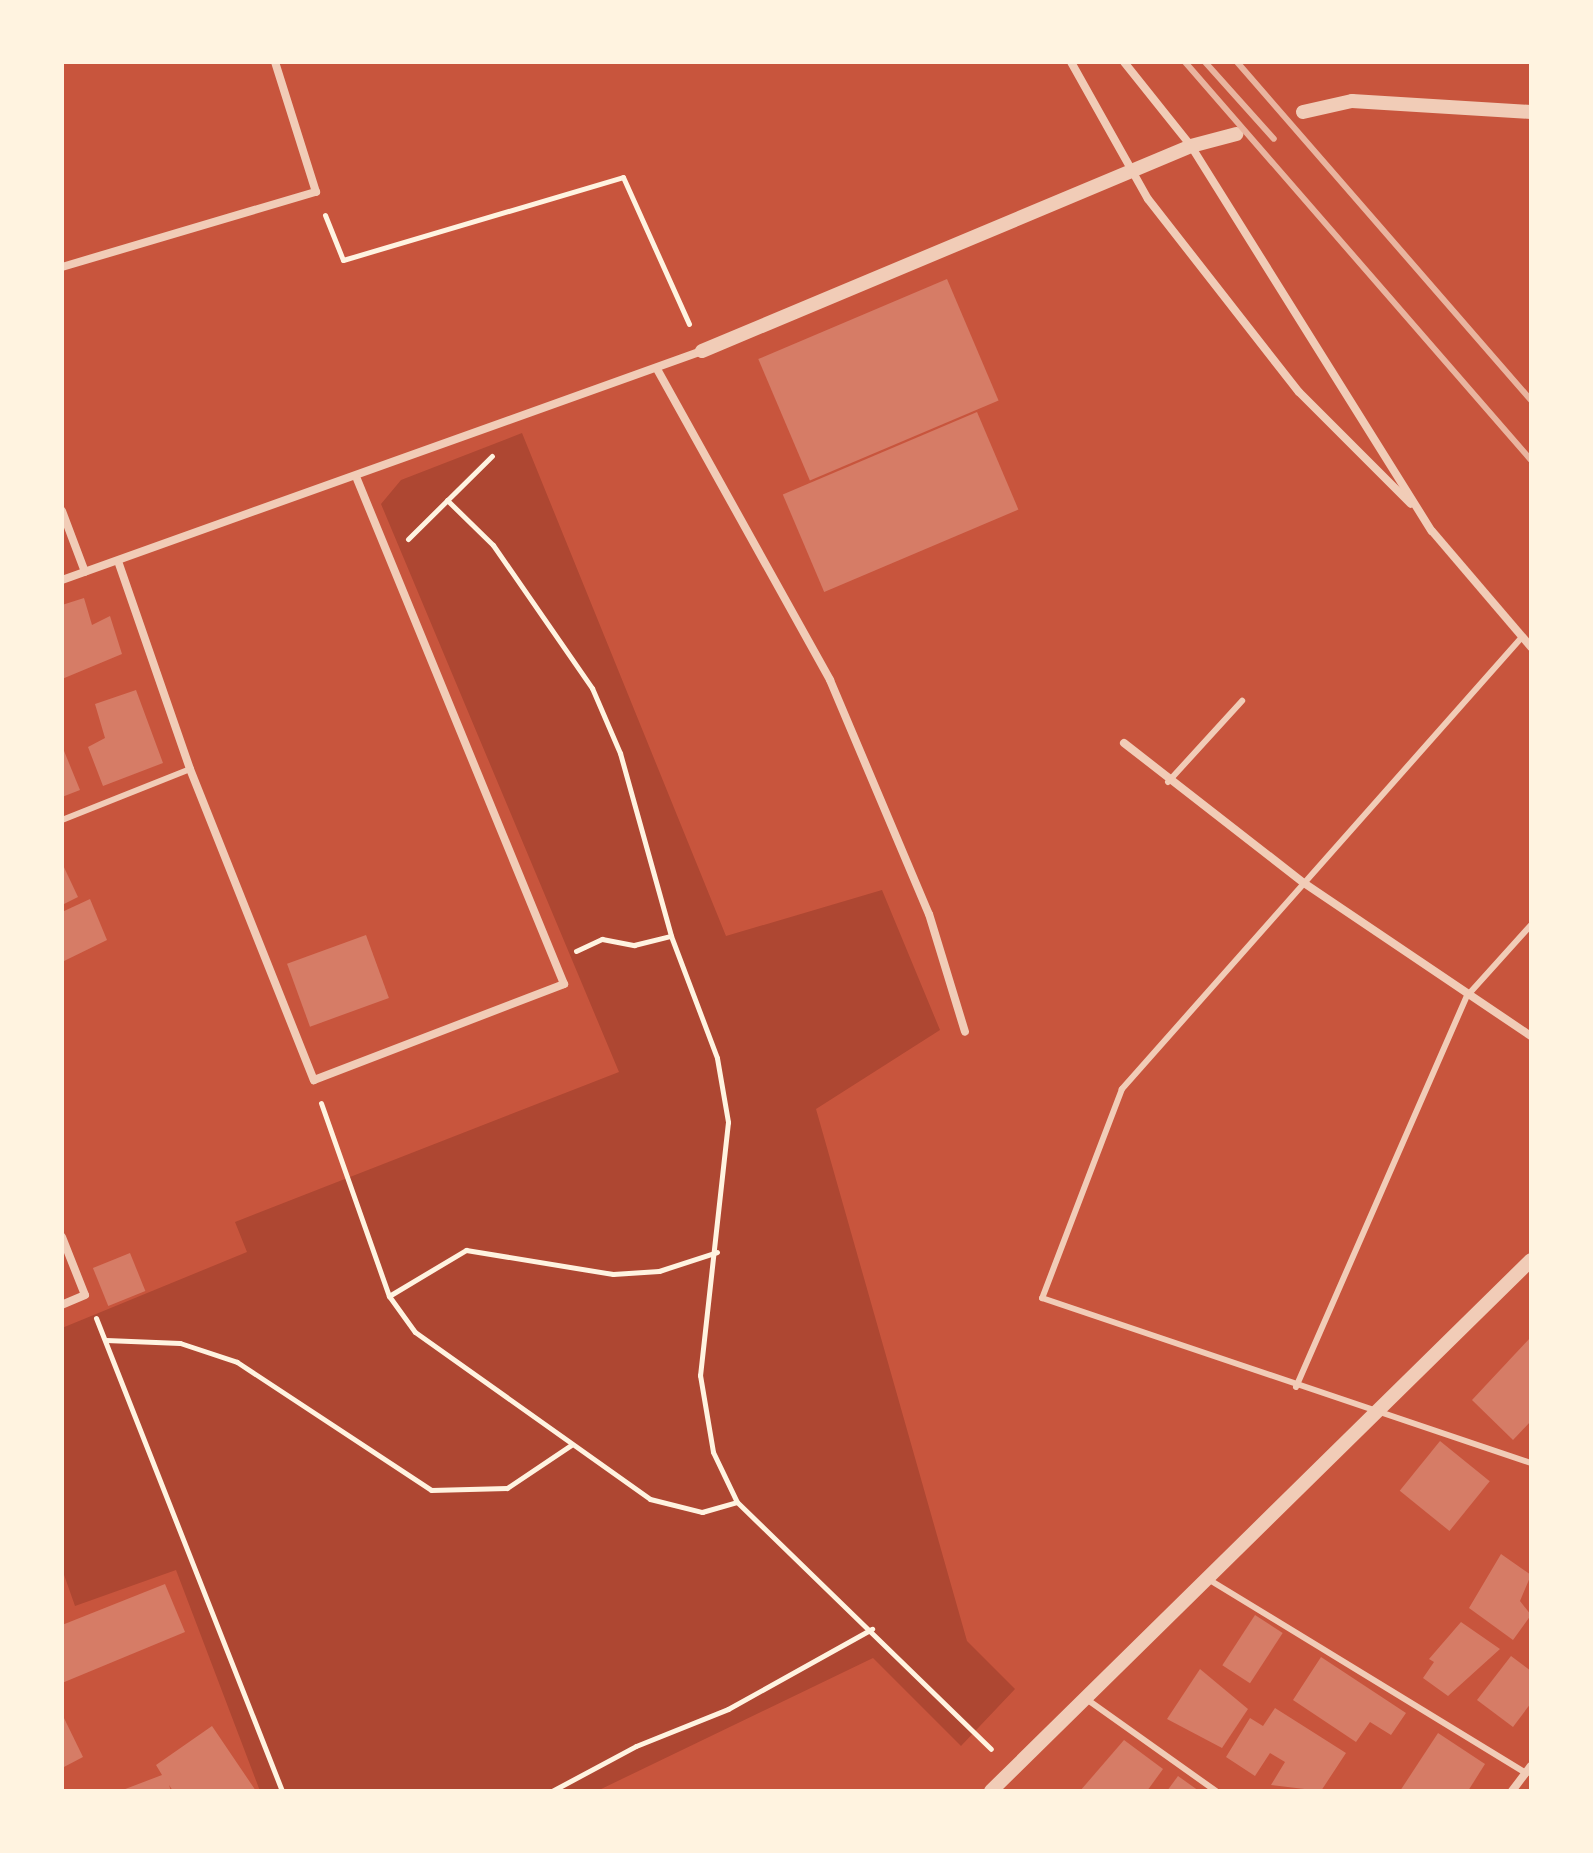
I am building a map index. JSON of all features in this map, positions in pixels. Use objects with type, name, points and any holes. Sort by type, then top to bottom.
[{"type":"street","points":[[62,267],[316,192],[275,62]]},
{"type":"street","points":[[1071,62],[1148,199],[1299,392],[1423,516],[1531,647]]},
{"type":"street","points":[[1124,62],[1191,146],[1423,516]]},
{"type":"street","points":[[1303,112],[1352,101],[1531,112]]},
{"type":"street","points":[[62,580],[357,479],[657,369],[1191,146],[1236,134]]},
{"type":"street","points":[[657,369],[830,680],[929,914],[965,1032]]},
{"type":"street","points":[[118,561],[190,769],[314,1080],[564,984],[357,479]]},
{"type":"street","points":[[62,511],[85,572]]},
{"type":"street","points":[[1124,743],[1168,782],[1304,883],[1467,996],[1531,1036]]},
{"type":"street","points":[[62,1237],[85,1295],[62,1305]]},
{"type":"street","points":[[991,1791],[1531,1260]]},
{"type":"street","points":[[1512,1791],[1528,1770]]},
{"type":"lane","points":[[1522,637],[1122,1089],[1042,1298],[1296,1387],[1531,1463]]},
{"type":"lane","points":[[1168,782],[1242,701]]},
{"type":"lane","points":[[62,820],[190,769]]},
{"type":"lane","points":[[1296,1387],[1467,996],[1531,925]]},
{"type":"lane","points":[[1207,1579],[1528,1770]]},
{"type":"lane","points":[[1085,1698],[1216,1791]]},
{"type":"path","points":[[316,192],[343,260],[623,177],[702,351]]},
{"type":"path","points":[[389,559],[505,443],[508,425]]},
{"type":"path","points":[[447,500],[493,545],[592,688],[656,863],[671,936],[717,1058],[728,1122],[717,1252],[700,1375],[713,1452],[737,1502],[872,1629],[1012,1770]]},
{"type":"path","points":[[554,962],[602,939],[634,945],[671,936]]},
{"type":"path","points":[[314,1080],[389,1296],[415,1332],[650,1499],[702,1512],[737,1502]]},
{"type":"path","points":[[389,1296],[466,1250],[613,1274],[659,1271],[717,1252]]},
{"type":"path","points":[[85,1295],[106,1340],[282,1791]]},
{"type":"path","points":[[106,1340],[180,1343],[237,1362],[431,1490],[507,1488],[571,1445]]},
{"type":"path","points":[[552,1791],[728,1709],[872,1629]]},
{"type":"shaded area","points":[[522,433],[726,936],[882,890],[940,1030],[816,1109],[967,1641],[1015,1689],[961,1746],[873,1658],[597,1791],[260,1791],[176,1570],[75,1606],[62,1569],[62,1328],[247,1252],[235,1222],[619,1072],[381,504],[401,480]]},
{"type":"building","points":[[947,279],[999,401],[810,481],[758,359]]},
{"type":"building","points":[[977,412],[1018,510],[824,592],[783,494]]},
{"type":"building","points":[[84,598],[92,625],[110,616],[122,654],[62,679],[62,605]]},
{"type":"building","points":[[136,690],[163,763],[103,786],[88,747],[105,738],[95,704]]},
{"type":"building","points":[[62,746],[80,790],[62,797]]},
{"type":"building","points":[[62,863],[78,897],[62,905]]},
{"type":"building","points":[[90,899],[107,940],[62,962],[62,912]]},
{"type":"building","points":[[366,935],[389,998],[310,1027],[287,964]]},
{"type":"building","points":[[130,1253],[145,1291],[108,1306],[93,1268]]},
{"type":"building","points":[[1531,1337],[1531,1421],[1513,1440],[1472,1400]]},
{"type":"building","points":[[1440,1441],[1490,1481],[1449,1531],[1400,1491]]},
{"type":"building","points":[[1501,1554],[1531,1575],[1520,1601],[1531,1615],[1513,1640],[1469,1608]]},
{"type":"building","points":[[165,1584],[185,1632],[62,1683],[62,1625]]},
{"type":"building","points":[[1255,1615],[1283,1633],[1250,1683],[1222,1665]]},
{"type":"building","points":[[1461,1622],[1500,1649],[1448,1696],[1423,1678],[1434,1662],[1429,1659]]},
{"type":"building","points":[[1511,1656],[1531,1671],[1531,1703],[1513,1727],[1477,1700]]},
{"type":"building","points":[[1321,1657],[1406,1713],[1391,1735],[1370,1722],[1356,1742],[1293,1700]]},
{"type":"building","points":[[1200,1669],[1248,1709],[1222,1748],[1167,1719]]},
{"type":"building","points":[[1275,1708],[1346,1753],[1321,1791],[1271,1785],[1285,1762],[1270,1753],[1255,1776],[1226,1757],[1250,1718],[1263,1726]]},
{"type":"building","points":[[62,1714],[83,1757],[62,1768]]},
{"type":"building","points":[[212,1726],[256,1791],[173,1791],[169,1785],[171,1791],[120,1791],[162,1775],[156,1765]]},
{"type":"building","points":[[1438,1733],[1485,1764],[1468,1791],[1400,1791]]},
{"type":"building","points":[[1124,1740],[1163,1769],[1147,1791],[1080,1791]]},
{"type":"building","points":[[1178,1776],[1199,1791],[1167,1791]]},
{"type":"railway","points":[[1185,62],[1531,460]]},
{"type":"railway","points":[[1205,62],[1274,139]]},
{"type":"railway","points":[[1237,62],[1531,400]]}]
